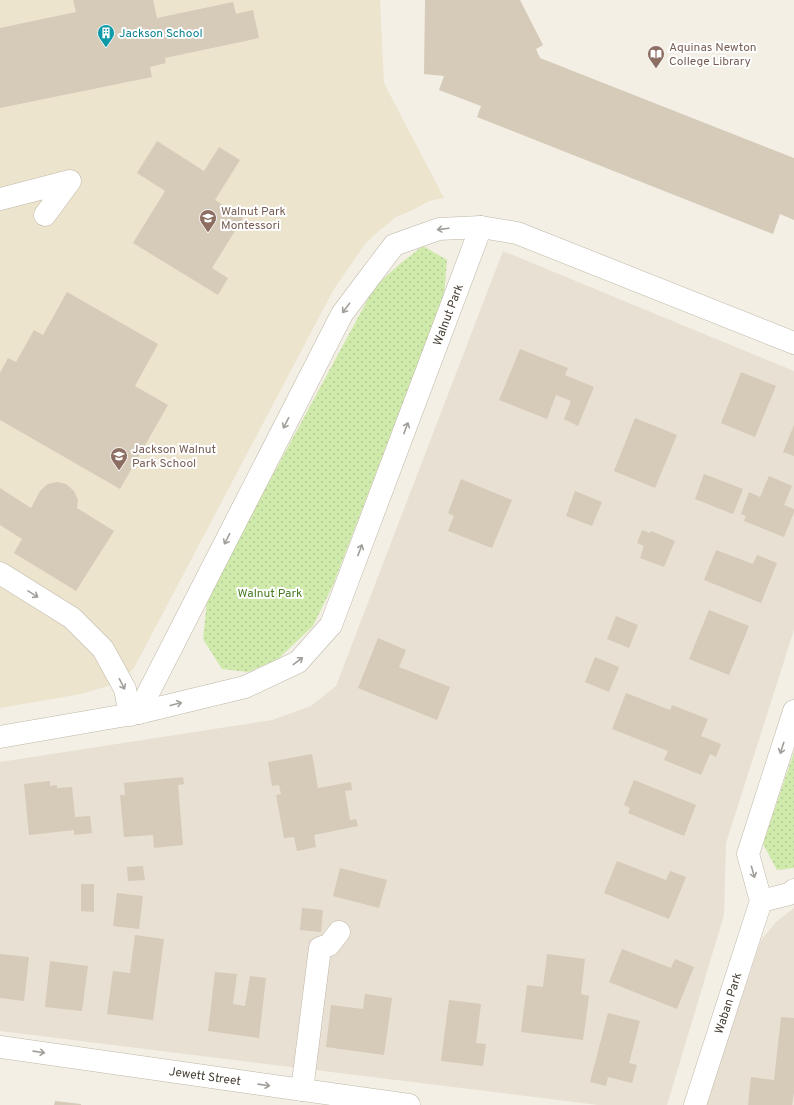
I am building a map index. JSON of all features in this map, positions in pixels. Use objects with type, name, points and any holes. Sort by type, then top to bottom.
[{"type":"street","points":[[0,199],[70,181],[45,215]]},
{"type":"street","points":[[134,714],[342,314],[394,245],[439,229],[482,227],[517,233],[794,343]]},
{"type":"street","name":"Walnut Park","points":[[0,737],[134,714],[245,688],[298,662],[331,625],[482,227]]},
{"type":"street","points":[[0,573],[72,618],[103,650],[125,689],[134,714]]},
{"type":"street","points":[[794,711],[748,854],[761,901],[789,894],[794,890]]},
{"type":"street","name":"Waban Park","points":[[695,1105],[761,901]]},
{"type":"street","points":[[302,1090],[320,948],[329,945],[339,932]]},
{"type":"street","name":"Jewett Street","points":[[0,1047],[409,1105]]},
{"type":"shaded area","name":"Jackson Walnut Park School","points":[[0,0],[380,0],[384,83],[444,198],[429,201],[396,217],[379,231],[365,244],[334,289],[134,668],[128,674],[108,686],[81,694],[0,708]]},
{"type":"shaded area","points":[[503,251],[794,371],[794,630],[726,843],[724,915],[667,1105],[598,1105],[0,1031],[0,762],[272,720],[311,706],[336,686]]},
{"type":"shaded area","points":[[794,908],[794,1105],[706,1105],[761,940],[776,922]]},
{"type":"green space","name":"Walnut Park","points":[[423,246],[447,260],[444,296],[333,585],[313,626],[278,659],[248,672],[222,669],[203,639],[207,601],[222,569],[375,286]]},
{"type":"green space","points":[[794,752],[794,868],[777,870],[763,844]]},
{"type":"building","name":"Jackson School","points":[[73,0],[153,0],[157,18],[233,2],[236,14],[253,10],[259,38],[165,58],[166,63],[150,67],[152,77],[0,108],[0,28],[76,12]]},
{"type":"building","points":[[425,0],[520,0],[543,45],[536,49],[540,58],[794,158],[794,220],[780,214],[773,234],[477,117],[481,106],[439,90],[444,76],[424,74]]},
{"type":"building","points":[[157,141],[204,171],[219,147],[240,160],[215,200],[243,218],[212,268],[228,278],[218,295],[133,243],[165,191],[137,173]]},
{"type":"building","points":[[67,292],[158,344],[135,386],[168,405],[120,489],[0,420],[0,373],[8,358],[16,362],[34,330],[43,335]]},
{"type":"building","points":[[520,349],[568,368],[565,375],[594,387],[578,426],[564,419],[571,401],[556,395],[547,419],[499,400]]},
{"type":"building","points":[[741,372],[776,386],[755,437],[721,423]]},
{"type":"building","points":[[635,418],[677,435],[655,488],[614,471]]},
{"type":"building","points":[[794,425],[794,456],[783,452]]},
{"type":"building","points":[[704,474],[743,489],[733,514],[695,499]]},
{"type":"building","points":[[769,476],[792,486],[784,505],[794,509],[794,512],[784,537],[744,521],[746,516],[741,514],[749,492],[760,497]]},
{"type":"building","points":[[461,479],[512,500],[492,548],[448,531],[454,516],[448,513]]},
{"type":"building","points":[[57,482],[66,484],[74,491],[78,500],[77,508],[114,531],[76,591],[14,553],[22,539],[0,525],[0,488],[31,508],[40,491],[44,487],[48,484]]},
{"type":"building","points":[[575,491],[602,502],[592,526],[566,516]]},
{"type":"building","points":[[642,530],[650,533],[651,531],[675,541],[664,567],[640,558],[644,546],[637,543]]},
{"type":"building","points":[[716,550],[753,564],[757,555],[777,563],[761,603],[704,580]]},
{"type":"building","points":[[709,610],[749,626],[729,675],[689,659]]},
{"type":"building","points":[[616,616],[638,625],[629,648],[607,639]]},
{"type":"building","points":[[378,638],[406,650],[399,667],[450,687],[437,720],[358,688]]},
{"type":"building","points":[[595,657],[619,667],[609,692],[585,682]]},
{"type":"building","points":[[626,693],[670,710],[672,705],[708,719],[701,736],[721,744],[716,757],[710,754],[701,775],[664,760],[668,751],[612,729]]},
{"type":"building","points":[[312,754],[318,788],[351,782],[352,790],[345,791],[350,820],[356,819],[358,826],[314,835],[316,847],[297,851],[294,837],[284,838],[276,795],[281,794],[279,785],[272,786],[268,762]]},
{"type":"building","points":[[183,777],[184,784],[178,785],[183,845],[154,848],[153,835],[124,837],[120,795],[125,795],[124,783]]},
{"type":"building","points":[[634,780],[696,805],[684,836],[628,813],[630,808],[624,805]]},
{"type":"building","points":[[50,781],[50,786],[57,785],[57,788],[72,787],[75,817],[90,816],[92,833],[74,835],[74,830],[29,835],[24,784]]},
{"type":"building","points":[[617,861],[666,880],[670,871],[686,877],[669,919],[604,893]]},
{"type":"building","points":[[143,866],[145,880],[128,881],[127,867]]},
{"type":"building","points":[[340,868],[387,880],[379,908],[333,896]]},
{"type":"building","points":[[81,884],[94,884],[94,912],[81,911]]},
{"type":"building","points":[[117,893],[143,896],[139,929],[113,926]]},
{"type":"building","points":[[302,908],[323,910],[321,932],[300,930]]},
{"type":"building","points":[[135,935],[164,939],[153,1020],[107,1014],[113,971],[130,973]]},
{"type":"building","points":[[622,949],[671,968],[675,959],[694,967],[677,1009],[609,982]]},
{"type":"building","points":[[0,954],[29,957],[24,1001],[0,998]]},
{"type":"building","points":[[547,954],[585,959],[581,994],[589,996],[583,1040],[521,1032],[527,985],[543,987]]},
{"type":"building","points":[[50,961],[88,966],[82,1011],[45,1007]]},
{"type":"building","points":[[215,972],[237,974],[233,1004],[245,1006],[250,976],[266,978],[259,1038],[208,1031]]},
{"type":"building","points":[[365,994],[392,998],[384,1055],[326,1047],[331,1005],[363,1009]]},
{"type":"building","points":[[449,1000],[481,1004],[476,1043],[486,1044],[483,1066],[441,1061]]},
{"type":"building","points":[[608,1013],[640,1021],[629,1063],[637,1065],[632,1083],[608,1077],[606,1086],[590,1082]]},
{"type":"building","points":[[781,1017],[794,1018],[794,1092],[792,1105],[748,1105],[751,1077],[774,1080]]},
{"type":"building","points":[[55,1101],[81,1104],[81,1105],[54,1105]]},
{"type":"place","name":"Jackson School","points":[[106,48]]},
{"type":"place","name":"Aquinas Newton College Library","points":[[656,69]]},
{"type":"place","name":"Walnut Park Montessori","points":[[208,233]]},
{"type":"place","name":"Jackson Walnut Park School","points":[[119,471]]}]
